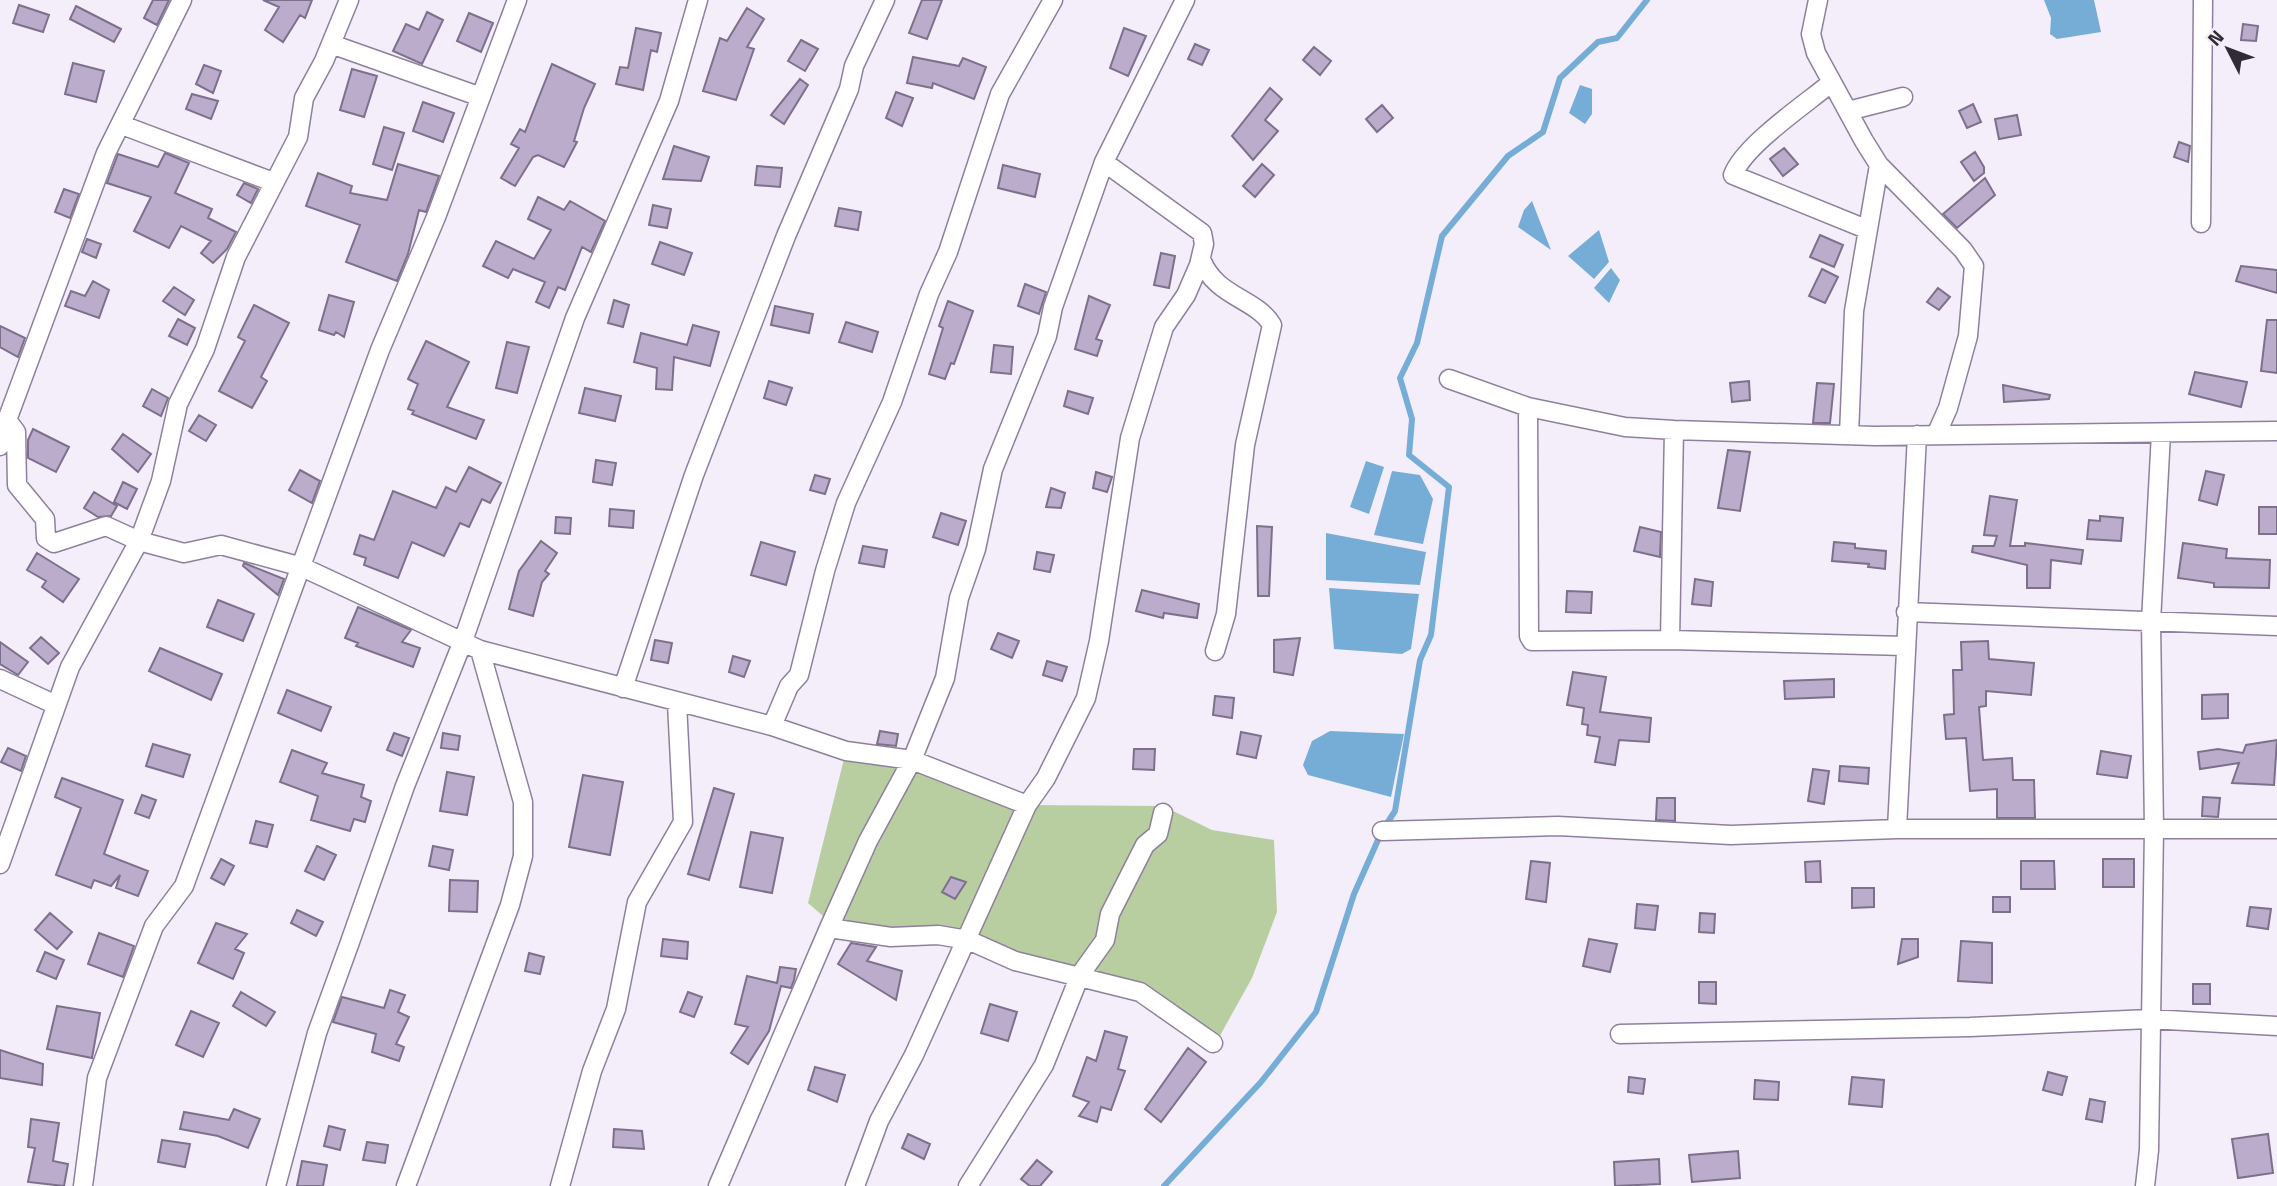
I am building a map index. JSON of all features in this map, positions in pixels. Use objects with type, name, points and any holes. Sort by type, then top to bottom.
[{"type":"street","points":[[0,446],[6,420],[106,153],[182,0]]},
{"type":"street","points":[[0,864],[75,656],[139,541],[161,481],[176,410],[205,349],[236,257],[298,137],[304,98],[349,0]]},
{"type":"street","points":[[83,1186],[97,1078],[153,926],[184,886],[380,349],[517,0]]},
{"type":"street","points":[[276,1186],[317,1032],[405,786],[463,641],[575,318],[669,101],[698,0]]},
{"type":"street","points":[[623,688],[694,475],[786,236],[849,89],[854,66],[885,0]]},
{"type":"street","points":[[772,726],[789,687],[799,675],[825,570],[846,503],[896,392],[929,294],[948,252],[1000,94],[1053,0]]},
{"type":"street","points":[[718,1186],[829,928],[869,841],[912,760],[945,678],[959,598],[976,549],[993,469],[1047,335],[1053,307],[1104,162],[1185,0]]},
{"type":"street","points":[[1818,0],[1811,34],[1816,53],[1879,165],[1963,250],[1974,266],[1968,337],[1948,408],[1936,435]]},
{"type":"street","points":[[2201,223],[2203,0]]},
{"type":"street","points":[[331,44],[481,97]]},
{"type":"street","points":[[1832,82],[1768,132],[1733,175],[1866,229]]},
{"type":"street","points":[[1848,111],[1903,97]]},
{"type":"street","points":[[122,124],[273,182]]},
{"type":"street","points":[[855,1186],[879,1121],[968,940],[1027,805],[1046,778],[1086,698],[1099,641],[1130,438],[1164,327],[1186,295],[1201,259],[1202,233],[1104,162]]},
{"type":"street","points":[[1849,435],[1854,312],[1879,165]]},
{"type":"street","points":[[1201,259],[1217,284],[1265,315],[1272,325],[1245,445],[1231,578],[1221,641],[1215,651]]},
{"type":"street","points":[[1449,379],[1528,407],[1625,426],[1674,430],[1849,435],[2277,431]]},
{"type":"street","points":[[1528,407],[1530,638],[1535,642],[1670,640],[1905,646]]},
{"type":"street","points":[[6,420],[16,432],[17,485],[45,519],[46,538],[54,543],[106,526],[139,541],[184,553],[221,545],[302,567],[480,650],[772,726],[846,751],[912,760],[1027,805]]},
{"type":"street","points":[[1670,640],[1674,430]]},
{"type":"street","points":[[2145,1186],[2149,1150],[2154,829],[2151,622],[2161,433]]},
{"type":"street","points":[[1897,829],[1917,435]]},
{"type":"street","points":[[1906,612],[2277,626]]},
{"type":"street","points":[[406,1186],[510,905],[523,856],[522,795],[480,650]]},
{"type":"street","points":[[0,679],[56,705]]},
{"type":"street","points":[[560,1186],[592,1071],[615,1009],[637,902],[682,822],[677,702]]},
{"type":"street","points":[[968,1186],[1044,1065],[1080,975],[1105,940],[1110,914],[1145,845],[1158,834],[1163,813]]},
{"type":"street","points":[[1382,831],[1558,826],[1744,835],[1897,829],[2277,829]]},
{"type":"street","points":[[829,928],[891,937],[938,935],[968,940],[1015,961],[1140,992],[1213,1043]]},
{"type":"street","points":[[1620,1034],[1970,1027],[2149,1019],[2277,1026]]},
{"type":"green space","points":[[846,751],[912,760],[1027,805],[1163,806],[1212,830],[1274,840],[1277,912],[1252,978],[1217,1041],[1174,1013],[1081,973],[893,933],[831,923],[808,903]]},
{"type":"water","points":[[2044,0],[2094,0],[2101,32],[2057,39],[2050,34],[2051,18]]},
{"type":"water","points":[[1580,85],[1592,89],[1592,114],[1585,124],[1569,113]]},
{"type":"water","points":[[1532,201],[1551,250],[1518,227],[1524,210]]},
{"type":"water","points":[[1599,230],[1609,262],[1594,279],[1568,256]]},
{"type":"water","points":[[1611,268],[1620,280],[1609,303],[1594,288]]},
{"type":"water","points":[[1366,461],[1384,467],[1369,514],[1350,507]]},
{"type":"water","points":[[1392,471],[1420,475],[1433,499],[1423,544],[1374,535]]},
{"type":"water","points":[[1326,533],[1426,552],[1420,585],[1326,580]]},
{"type":"water","points":[[1329,588],[1419,594],[1411,649],[1402,654],[1334,649]]},
{"type":"water","points":[[1330,731],[1404,734],[1391,797],[1308,775],[1303,765],[1312,741]]},
{"type":"building","points":[[153,0],[169,0],[157,25],[144,18]]},
{"type":"building","points":[[263,0],[312,0],[305,18],[300,15],[283,42],[265,30],[279,7]]},
{"type":"building","points":[[922,0],[942,0],[927,39],[909,33]]},
{"type":"building","points":[[19,5],[49,15],[43,32],[13,23]]},
{"type":"building","points":[[76,6],[121,29],[114,42],[70,19]]},
{"type":"building","points":[[747,8],[764,19],[747,47],[754,49],[736,100],[703,91],[720,38],[727,41]]},
{"type":"building","points":[[427,12],[443,20],[422,64],[393,51],[406,24],[419,30]]},
{"type":"building","points":[[469,13],[493,23],[481,52],[457,41]]},
{"type":"building","points":[[2243,24],[2258,26],[2256,41],[2241,40]]},
{"type":"building","points":[[636,28],[661,33],[657,52],[651,50],[643,90],[616,84],[620,67],[628,68]]},
{"type":"building","points":[[1124,28],[1146,36],[1128,76],[1110,68]]},
{"type":"building","points":[[801,40],[818,49],[805,71],[788,61]]},
{"type":"building","points":[[1195,44],[1209,50],[1202,65],[1188,59]]},
{"type":"building","points":[[1314,47],[1331,61],[1320,75],[1303,60]]},
{"type":"building","points":[[913,57],[959,66],[963,58],[986,67],[974,99],[933,83],[932,88],[907,83]]},
{"type":"building","points":[[73,63],[104,71],[96,102],[65,94]]},
{"type":"building","points":[[552,64],[595,84],[584,108],[574,141],[577,142],[564,167],[538,155],[533,157],[515,186],[501,178],[519,148],[511,144],[520,129],[525,132]]},
{"type":"building","points":[[204,65],[221,71],[213,93],[196,84]]},
{"type":"building","points":[[352,69],[377,76],[364,117],[340,110]]},
{"type":"building","points":[[800,79],[808,85],[784,124],[771,115]]},
{"type":"building","points":[[1270,88],[1282,99],[1265,120],[1278,131],[1253,160],[1232,136]]},
{"type":"building","points":[[896,92],[913,98],[902,126],[886,118]]},
{"type":"building","points":[[192,94],[218,101],[211,119],[186,109]]},
{"type":"building","points":[[423,102],[454,113],[443,142],[413,131]]},
{"type":"building","points":[[1973,104],[1981,122],[1967,128],[1959,111]]},
{"type":"building","points":[[1382,105],[1393,118],[1377,132],[1366,119]]},
{"type":"building","points":[[2017,115],[2021,135],[1999,139],[1995,119]]},
{"type":"building","points":[[384,127],[404,133],[392,170],[373,164]]},
{"type":"building","points":[[2179,142],[2190,146],[2188,162],[2174,157]]},
{"type":"building","points":[[674,146],[709,157],[701,181],[663,179]]},
{"type":"building","points":[[1784,148],[1798,164],[1783,176],[1770,159]]},
{"type":"building","points":[[1975,152],[1984,167],[1984,173],[1974,181],[1961,162]]},
{"type":"building","points":[[165,153],[189,163],[175,193],[212,209],[208,218],[236,232],[227,249],[213,263],[201,253],[211,241],[181,226],[169,248],[134,231],[151,197],[107,183],[118,154],[158,167]]},
{"type":"building","points":[[398,164],[439,176],[426,212],[419,210],[408,254],[397,281],[346,262],[360,225],[306,206],[318,173],[352,186],[350,193],[387,200]]},
{"type":"building","points":[[1262,164],[1274,175],[1255,197],[1243,186]]},
{"type":"building","points":[[1003,165],[1040,174],[1035,197],[998,188]]},
{"type":"building","points":[[757,166],[782,168],[780,187],[755,185]]},
{"type":"building","points":[[1985,178],[1995,195],[1957,228],[1943,214]]},
{"type":"building","points":[[244,183],[258,189],[251,203],[237,195]]},
{"type":"building","points":[[64,189],[79,194],[70,218],[55,212]]},
{"type":"building","points":[[538,197],[564,210],[570,201],[605,221],[591,252],[582,247],[565,290],[558,287],[549,308],[536,302],[545,282],[513,269],[508,278],[483,266],[496,241],[534,259],[551,230],[528,219]]},
{"type":"building","points":[[653,205],[671,209],[667,228],[649,225]]},
{"type":"building","points":[[839,208],[861,212],[858,230],[835,226]]},
{"type":"building","points":[[1820,235],[1843,245],[1834,267],[1810,257]]},
{"type":"building","points":[[87,239],[101,244],[96,258],[82,252]]},
{"type":"building","points":[[660,242],[692,253],[684,275],[652,264]]},
{"type":"building","points":[[1161,253],[1175,256],[1169,288],[1154,285]]},
{"type":"building","points":[[2241,266],[2277,270],[2277,293],[2236,281]]},
{"type":"building","points":[[1822,269],[1838,277],[1825,303],[1809,296]]},
{"type":"building","points":[[93,281],[109,290],[99,318],[65,306],[71,291],[85,296]]},
{"type":"building","points":[[1025,284],[1046,292],[1039,314],[1018,306]]},
{"type":"building","points":[[174,287],[194,300],[185,315],[163,301]]},
{"type":"building","points":[[1938,288],[1950,297],[1939,310],[1927,302]]},
{"type":"building","points":[[329,295],[354,302],[344,337],[336,332],[334,335],[319,330]]},
{"type":"building","points":[[1089,296],[1110,305],[1096,339],[1102,341],[1097,356],[1075,349]]},
{"type":"building","points":[[614,300],[629,305],[623,327],[608,323]]},
{"type":"building","points":[[948,301],[973,311],[954,364],[951,363],[945,379],[929,374],[943,328],[939,326]]},
{"type":"building","points":[[254,305],[289,323],[261,377],[267,381],[252,408],[219,391],[245,341],[238,337]]},
{"type":"building","points":[[775,306],[813,314],[809,333],[771,325]]},
{"type":"building","points":[[178,319],[195,328],[187,345],[169,336]]},
{"type":"building","points":[[2267,320],[2277,320],[2277,373],[2261,371]]},
{"type":"building","points":[[846,322],[878,332],[872,352],[839,342]]},
{"type":"building","points":[[693,325],[719,332],[710,366],[674,357],[672,390],[656,389],[657,368],[634,362],[641,333],[687,345]]},
{"type":"building","points":[[0,326],[25,338],[18,357],[0,347]]},
{"type":"building","points":[[426,341],[469,362],[447,407],[484,420],[476,439],[412,414],[414,411],[408,409],[418,384],[408,379]]},
{"type":"building","points":[[507,342],[529,347],[517,393],[496,388]]},
{"type":"building","points":[[994,345],[1013,347],[1011,374],[991,372]]},
{"type":"building","points":[[2195,372],[2247,382],[2241,407],[2189,394]]},
{"type":"building","points":[[769,381],[792,388],[786,405],[764,398]]},
{"type":"building","points":[[1749,381],[1750,400],[1732,402],[1730,383]]},
{"type":"building","points":[[1817,383],[1834,384],[1830,423],[1813,423]]},
{"type":"building","points":[[2003,385],[2050,395],[2049,399],[2004,402]]},
{"type":"building","points":[[585,388],[621,396],[615,421],[579,413]]},
{"type":"building","points":[[152,389],[168,398],[161,416],[143,406]]},
{"type":"building","points":[[1068,391],[1093,398],[1088,414],[1064,406]]},
{"type":"building","points":[[199,415],[216,425],[206,441],[189,431]]},
{"type":"building","points":[[33,429],[69,447],[56,472],[28,458],[28,440]]},
{"type":"building","points":[[123,434],[151,454],[138,472],[112,449]]},
{"type":"building","points":[[1728,450],[1750,452],[1740,511],[1718,508]]},
{"type":"building","points":[[596,460],[616,463],[612,485],[593,482]]},
{"type":"building","points":[[469,467],[501,483],[490,503],[482,499],[469,527],[460,523],[444,556],[412,542],[398,578],[364,565],[366,558],[354,554],[360,535],[374,540],[393,491],[436,508],[446,487],[456,492]]},
{"type":"building","points":[[300,470],[320,481],[312,503],[289,490]]},
{"type":"building","points":[[2206,471],[2224,475],[2217,505],[2199,500]]},
{"type":"building","points":[[1096,472],[1112,477],[1107,492],[1093,488]]},
{"type":"building","points":[[815,475],[830,479],[825,494],[810,490]]},
{"type":"building","points":[[123,482],[137,489],[127,509],[114,502]]},
{"type":"building","points":[[1051,488],[1065,493],[1061,508],[1046,507]]},
{"type":"building","points":[[94,492],[117,506],[111,516],[98,517],[84,508]]},
{"type":"building","points":[[1990,496],[2017,500],[2010,546],[2025,546],[2025,543],[2083,550],[2081,564],[2051,560],[2050,588],[2027,588],[2027,565],[1972,552],[1973,546],[1994,546],[1997,536],[1984,535]]},
{"type":"building","points":[[2259,507],[2277,507],[2277,534],[2259,534]]},
{"type":"building","points":[[610,509],[634,511],[633,528],[609,526]]},
{"type":"building","points":[[941,513],[966,521],[958,545],[933,537]]},
{"type":"building","points":[[2100,516],[2123,518],[2121,541],[2087,539],[2089,520],[2100,521]]},
{"type":"building","points":[[556,517],[571,518],[570,534],[555,533]]},
{"type":"building","points":[[1257,526],[1272,527],[1269,596],[1258,596]]},
{"type":"building","points":[[1640,527],[1661,532],[1660,557],[1634,551]]},
{"type":"building","points":[[541,541],[557,553],[545,571],[549,574],[542,582],[533,616],[509,609],[519,571]]},
{"type":"building","points":[[761,542],[795,552],[786,585],[751,575]]},
{"type":"building","points":[[1834,542],[1855,544],[1855,548],[1886,551],[1885,569],[1868,567],[1869,564],[1832,561]]},
{"type":"building","points":[[2183,543],[2227,549],[2226,558],[2270,560],[2269,588],[2214,587],[2214,583],[2178,578]]},
{"type":"building","points":[[863,546],[887,550],[884,567],[859,563]]},
{"type":"building","points":[[1037,552],[1054,555],[1050,572],[1034,569]]},
{"type":"building","points":[[37,553],[79,579],[63,602],[42,587],[46,581],[27,570]]},
{"type":"building","points":[[244,563],[284,579],[278,595],[243,566]]},
{"type":"building","points":[[1695,579],[1713,582],[1711,606],[1692,604]]},
{"type":"building","points":[[1142,590],[1199,604],[1197,618],[1164,613],[1163,618],[1136,611]]},
{"type":"building","points":[[1567,591],[1592,592],[1591,613],[1566,612]]},
{"type":"building","points":[[218,600],[254,614],[243,641],[207,627]]},
{"type":"building","points":[[358,607],[411,630],[402,642],[420,648],[413,667],[356,646],[358,643],[345,638]]},
{"type":"building","points":[[998,633],[1019,641],[1012,658],[991,649]]},
{"type":"building","points":[[41,637],[59,653],[48,664],[30,648]]},
{"type":"building","points":[[1300,638],[1293,675],[1274,672],[1274,640]]},
{"type":"building","points":[[655,640],[672,643],[668,663],[651,660]]},
{"type":"building","points":[[1988,641],[1989,659],[2034,663],[2031,695],[1986,691],[1986,706],[1979,707],[1983,760],[2012,758],[2013,780],[2034,780],[2035,818],[1997,818],[1997,789],[1970,791],[1966,738],[1946,739],[1944,715],[1954,714],[1953,670],[1962,670],[1961,642]]},
{"type":"building","points":[[0,642],[28,662],[18,675],[0,664]]},
{"type":"building","points":[[160,648],[222,674],[211,700],[149,671]]},
{"type":"building","points":[[733,656],[750,661],[744,677],[729,672]]},
{"type":"building","points":[[1047,661],[1067,667],[1062,681],[1043,675]]},
{"type":"building","points":[[1573,672],[1606,677],[1600,712],[1651,718],[1649,742],[1619,740],[1615,765],[1595,762],[1600,737],[1587,735],[1588,725],[1582,724],[1584,708],[1567,705]]},
{"type":"building","points":[[1834,679],[1834,697],[1785,699],[1784,681]]},
{"type":"building","points":[[287,690],[331,707],[321,731],[278,713]]},
{"type":"building","points":[[2228,694],[2228,718],[2202,719],[2202,695]]},
{"type":"building","points":[[1215,696],[1234,698],[1232,718],[1213,715]]},
{"type":"building","points":[[880,731],[898,734],[896,746],[877,744]]},
{"type":"building","points":[[1241,732],[1261,736],[1256,758],[1237,754]]},
{"type":"building","points":[[394,733],[409,738],[402,756],[387,750]]},
{"type":"building","points":[[443,733],[460,736],[458,750],[441,748]]},
{"type":"building","points":[[2277,740],[2274,785],[2232,783],[2239,763],[2200,769],[2198,752],[2218,749],[2243,753],[2246,745]]},
{"type":"building","points":[[153,744],[190,755],[183,777],[146,766]]},
{"type":"building","points":[[8,748],[26,756],[21,771],[1,762]]},
{"type":"building","points":[[1134,749],[1155,749],[1154,770],[1133,769]]},
{"type":"building","points":[[292,750],[327,763],[322,773],[364,785],[361,797],[371,801],[365,822],[354,819],[350,831],[311,820],[318,796],[280,782]]},
{"type":"building","points":[[2101,751],[2131,756],[2127,778],[2097,774]]},
{"type":"building","points":[[1840,766],[1869,768],[1868,784],[1839,781]]},
{"type":"building","points":[[1813,769],[1829,771],[1824,804],[1808,801]]},
{"type":"building","points":[[447,772],[474,777],[467,815],[440,811]]},
{"type":"building","points":[[583,775],[623,782],[610,855],[569,847]]},
{"type":"building","points":[[62,778],[123,800],[104,854],[148,871],[138,896],[116,888],[120,875],[111,886],[94,880],[91,888],[56,875],[81,808],[55,797]]},
{"type":"building","points":[[714,788],[734,794],[709,880],[688,874]]},
{"type":"building","points":[[142,795],[156,800],[149,818],[135,813]]},
{"type":"building","points":[[2203,797],[2220,798],[2218,817],[2202,816]]},
{"type":"building","points":[[1657,798],[1675,798],[1675,821],[1656,820]]},
{"type":"building","points":[[256,821],[273,825],[267,847],[250,843]]},
{"type":"building","points":[[751,832],[783,838],[772,893],[740,887]]},
{"type":"building","points":[[317,846],[336,855],[324,880],[305,871]]},
{"type":"building","points":[[433,846],[453,850],[449,870],[429,866]]},
{"type":"building","points":[[221,859],[234,866],[224,885],[211,878]]},
{"type":"building","points":[[2103,859],[2134,859],[2134,887],[2103,887]]},
{"type":"building","points":[[1531,861],[1550,863],[1546,902],[1526,899]]},
{"type":"building","points":[[1820,861],[1821,882],[1806,882],[1805,862]]},
{"type":"building","points":[[2021,861],[2054,861],[2055,889],[2021,889]]},
{"type":"building","points":[[951,877],[966,882],[955,899],[942,892]]},
{"type":"building","points":[[450,880],[478,881],[477,912],[449,911]]},
{"type":"building","points":[[1852,888],[1874,888],[1874,907],[1852,908]]},
{"type":"building","points":[[1993,897],[2010,897],[2010,912],[1993,912]]},
{"type":"building","points":[[1637,904],[1658,906],[1655,930],[1635,928]]},
{"type":"building","points":[[2250,907],[2271,909],[2268,929],[2247,926]]},
{"type":"building","points":[[297,910],[323,922],[316,936],[291,923]]},
{"type":"building","points":[[50,913],[72,932],[57,949],[35,930]]},
{"type":"building","points":[[1700,913],[1715,914],[1714,933],[1699,932]]},
{"type":"building","points":[[216,923],[247,934],[235,949],[244,953],[233,979],[198,963]]},
{"type":"building","points":[[99,933],[134,946],[123,977],[88,964]]},
{"type":"building","points":[[663,939],[688,942],[687,959],[661,956]]},
{"type":"building","points":[[1589,939],[1617,944],[1610,972],[1583,966]]},
{"type":"building","points":[[1902,939],[1918,939],[1918,957],[1898,964]]},
{"type":"building","points":[[1961,941],[1992,943],[1992,983],[1958,981]]},
{"type":"building","points":[[851,943],[876,947],[867,961],[902,971],[896,1000],[838,964]]},
{"type":"building","points":[[45,952],[64,960],[56,979],[37,971]]},
{"type":"building","points":[[529,953],[544,957],[540,974],[525,971]]},
{"type":"building","points":[[780,967],[796,969],[794,980],[791,988],[781,986],[769,1031],[748,1064],[731,1053],[748,1027],[735,1024],[747,976],[777,983]]},
{"type":"building","points":[[1699,982],[1716,982],[1716,1004],[1699,1003]]},
{"type":"building","points":[[2193,984],[2210,984],[2210,1004],[2193,1004]]},
{"type":"building","points":[[390,990],[405,995],[398,1012],[409,1017],[396,1044],[404,1047],[399,1061],[372,1052],[376,1034],[333,1022],[342,997],[384,1008]]},
{"type":"building","points":[[241,992],[275,1012],[266,1026],[233,1006]]},
{"type":"building","points":[[688,992],[702,997],[694,1017],[680,1012]]},
{"type":"building","points":[[990,1004],[1017,1012],[1008,1041],[981,1033]]},
{"type":"building","points":[[57,1006],[100,1013],[92,1058],[47,1049]]},
{"type":"building","points":[[191,1011],[219,1023],[203,1057],[176,1045]]},
{"type":"building","points":[[1105,1031],[1127,1037],[1118,1069],[1125,1071],[1111,1110],[1101,1107],[1097,1122],[1079,1116],[1089,1102],[1073,1096],[1087,1057],[1096,1061]]},
{"type":"building","points":[[1188,1048],[1206,1062],[1161,1122],[1145,1109]]},
{"type":"building","points":[[0,1050],[43,1064],[42,1085],[0,1078]]},
{"type":"building","points":[[815,1067],[845,1075],[837,1102],[808,1090]]},
{"type":"building","points":[[2048,1072],[2067,1077],[2062,1095],[2043,1090]]},
{"type":"building","points":[[1629,1077],[1645,1079],[1643,1094],[1628,1092]]},
{"type":"building","points":[[1852,1077],[1884,1080],[1882,1107],[1849,1104]]},
{"type":"building","points":[[1755,1080],[1779,1082],[1778,1100],[1754,1099]]},
{"type":"building","points":[[2090,1099],[2105,1102],[2102,1122],[2086,1119]]},
{"type":"building","points":[[234,1109],[260,1119],[248,1148],[218,1136],[180,1129],[184,1112],[229,1120]]},
{"type":"building","points":[[31,1119],[59,1123],[53,1161],[68,1164],[64,1186],[28,1182],[35,1148],[28,1147]]},
{"type":"building","points":[[329,1126],[345,1130],[340,1150],[324,1146]]},
{"type":"building","points":[[614,1129],[642,1131],[644,1149],[613,1147]]},
{"type":"building","points":[[908,1134],[930,1144],[924,1159],[902,1148]]},
{"type":"building","points":[[2268,1134],[2273,1173],[2238,1178],[2232,1139]]},
{"type":"building","points":[[162,1140],[190,1144],[185,1167],[158,1162]]},
{"type":"building","points":[[367,1142],[388,1145],[385,1163],[363,1160]]},
{"type":"building","points":[[1738,1151],[1740,1178],[1692,1182],[1689,1155]]},
{"type":"building","points":[[1659,1159],[1660,1184],[1615,1186],[1614,1162]]},
{"type":"building","points":[[1037,1160],[1052,1172],[1040,1186],[1030,1186],[1021,1179]]},
{"type":"building","points":[[302,1161],[327,1165],[323,1186],[297,1186]]},
{"type":"waterway","points":[[1164,1186],[1261,1082],[1316,1012],[1354,894],[1382,831],[1395,811],[1420,660],[1431,635],[1449,487],[1409,455],[1412,419],[1400,378],[1417,343],[1442,236],[1508,156],[1543,132],[1560,78],[1598,42],[1617,38],[1647,0]]}]
